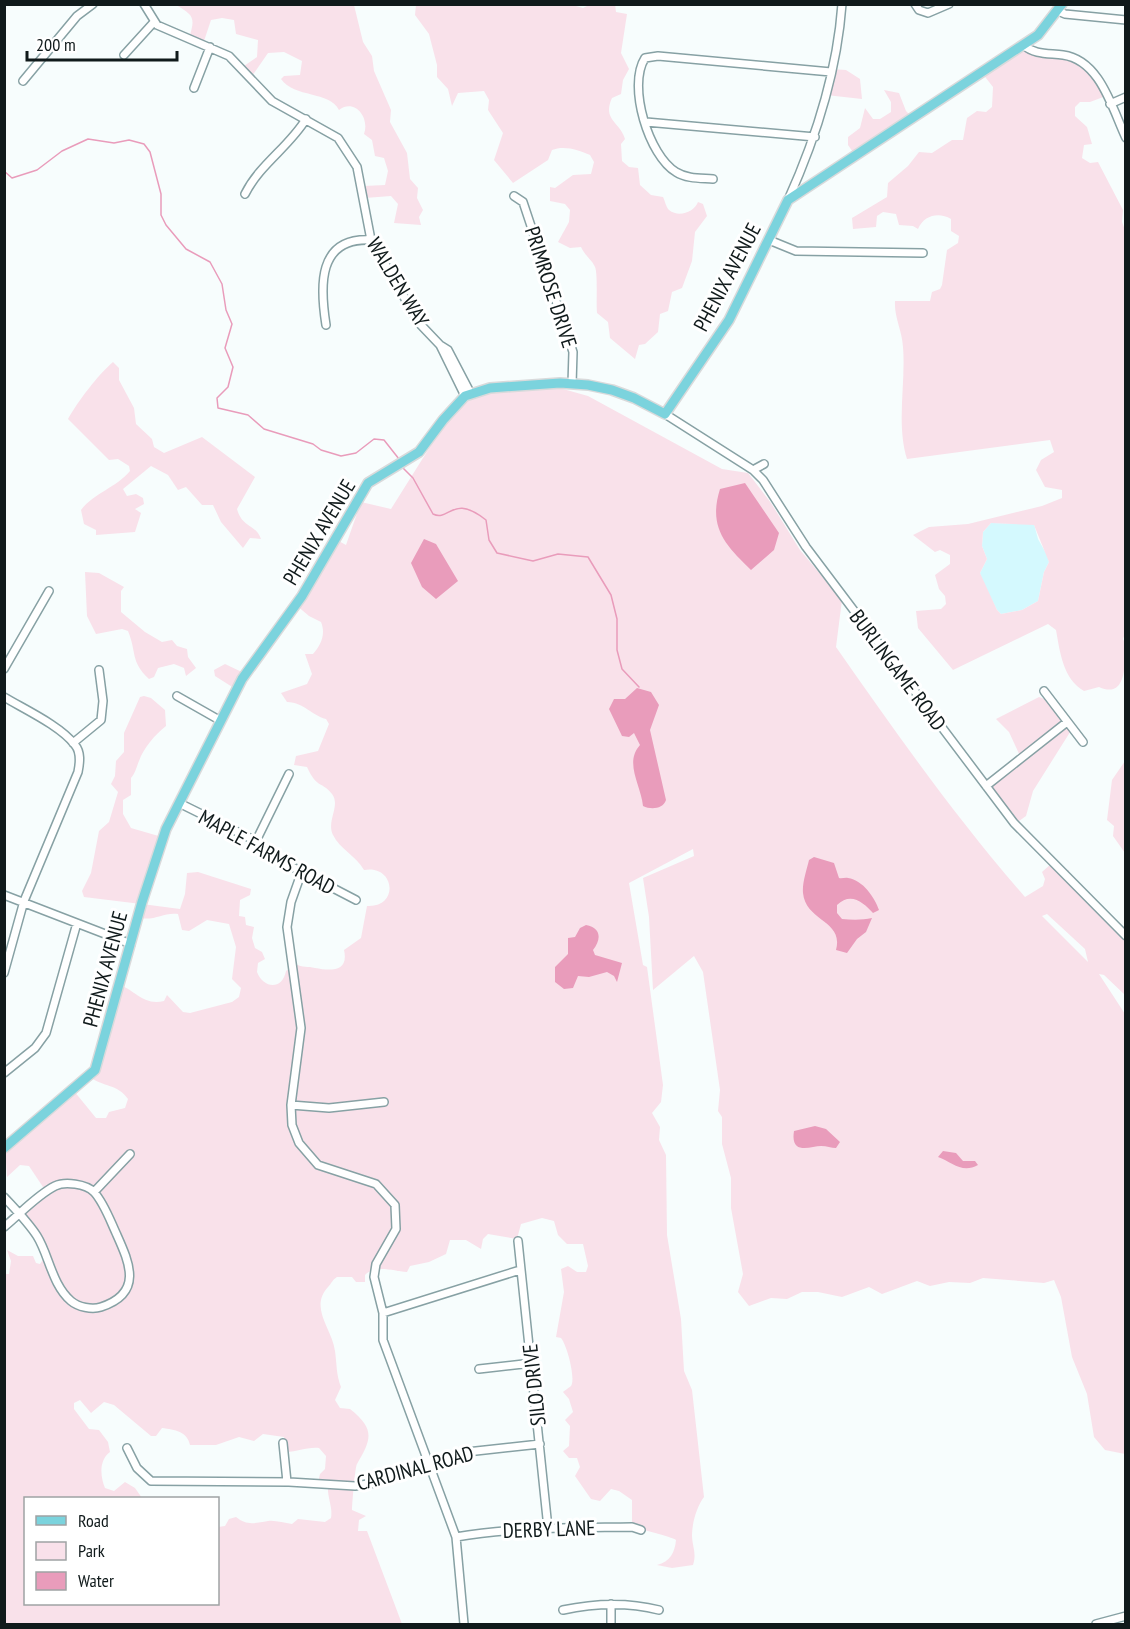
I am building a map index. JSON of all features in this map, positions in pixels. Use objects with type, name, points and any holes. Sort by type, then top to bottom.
[{"type":"main road","points":[[788,200],[1027,43],[1044,29],[1060,8]]},
{"type":"main road","name":"PHENIX AVENUE","points":[[665,414],[729,320],[788,200]]},
{"type":"main road","points":[[468,395],[490,388],[572,384],[612,390],[665,414]]},
{"type":"main road","name":"PHENIX AVENUE","points":[[4,1148],[95,1070],[158,853],[179,803],[242,679],[302,596],[363,490],[378,475],[422,449],[442,420],[468,395]]},
{"type":"street","points":[[23,81],[77,16],[93,4]]},
{"type":"street","points":[[124,55],[154,22],[144,4]]},
{"type":"street","points":[[788,200],[815,137],[831,72],[842,4]]},
{"type":"street","points":[[915,4],[918,10],[928,13],[949,4]]},
{"type":"street","points":[[1060,8],[1065,14],[1125,20]]},
{"type":"street","name":"WALDEN WAY","points":[[154,22],[236,61],[275,103],[335,136],[356,164],[363,185],[371,240],[419,323],[440,345],[468,395]]},
{"type":"street","points":[[1027,43],[1037,53],[1067,55],[1083,61],[1093,72],[1125,138]]},
{"type":"street","points":[[194,88],[210,47]]},
{"type":"street","points":[[713,179],[683,176],[669,167],[655,149],[640,100],[641,64],[649,57],[831,72]]},
{"type":"street","points":[[1110,104],[1125,97]]},
{"type":"street","points":[[245,194],[255,176],[296,134],[306,119]]},
{"type":"street","points":[[646,122],[815,137]]},
{"type":"street","name":"PRIMROSE DRIVE","points":[[514,196],[523,202],[573,352],[572,384]]},
{"type":"street","points":[[326,325],[322,290],[325,268],[342,245],[351,241],[371,240]]},
{"type":"street","points":[[769,240],[796,251],[923,253]]},
{"type":"street","name":"BURLINGAME ROAD","points":[[665,414],[753,470],[763,480],[791,525],[835,586],[1032,844],[1125,936]]},
{"type":"street","points":[[753,470],[764,464]]},
{"type":"street","points":[[4,669],[49,591]]},
{"type":"street","points":[[73,742],[101,720],[103,701],[99,670]]},
{"type":"street","points":[[1044,691],[1083,742]]},
{"type":"street","points":[[177,696],[221,721]]},
{"type":"street","points":[[4,697],[73,742],[80,755],[78,772],[24,901],[4,974]]},
{"type":"street","points":[[986,786],[1067,722]]},
{"type":"street","points":[[256,841],[289,774]]},
{"type":"street","name":"MAPLE FARMS ROAD","points":[[179,803],[256,841],[279,860],[356,900]]},
{"type":"street","points":[[302,871],[287,920],[301,1028],[291,1105],[292,1125],[299,1143],[318,1165],[376,1184],[395,1205],[396,1229],[376,1264],[374,1277],[383,1313],[386,1351],[456,1537],[464,1624]]},
{"type":"street","points":[[4,894],[130,944]]},
{"type":"street","points":[[4,1073],[35,1048],[46,1033],[77,923]]},
{"type":"street","points":[[291,1105],[341,1108],[384,1102]]},
{"type":"street","points":[[94,1192],[130,1154]]},
{"type":"street","points":[[4,1197],[19,1214],[37,1236],[68,1297],[83,1306],[97,1308],[119,1299],[129,1284],[130,1268],[106,1211],[94,1192],[77,1185],[54,1186],[19,1214],[4,1227]]},
{"type":"street","name":"SILO DRIVE","points":[[518,1241],[548,1528]]},
{"type":"street","points":[[383,1313],[520,1270]]},
{"type":"street","points":[[479,1369],[532,1363]]},
{"type":"street","points":[[283,1443],[287,1482]]},
{"type":"street","name":"CARDINAL ROAD","points":[[127,1448],[137,1468],[151,1481],[366,1485],[467,1452],[540,1444]]},
{"type":"street","name":"DERBY LANE","points":[[456,1537],[548,1528],[632,1527],[641,1530]]},
{"type":"street","points":[[610,1604],[611,1624]]},
{"type":"street","points":[[563,1610],[610,1604],[642,1606],[659,1610]]},
{"type":"street","points":[[1096,1624],[1125,1616]]},
{"type":"shaded area","points":[[991,523],[1034,524],[1038,539],[1047,555],[1049,562],[1044,572],[1038,601],[1022,610],[1001,614],[982,580],[980,573],[987,559],[982,546],[983,532]]},
{"type":"green space","points":[[569,4],[583,8],[589,5],[615,4],[616,12],[627,14],[621,53],[629,69],[623,80],[621,94],[612,98],[609,105],[610,116],[625,139],[621,144],[622,161],[629,167],[638,168],[640,185],[651,195],[663,197],[669,210],[677,214],[686,213],[698,202],[703,204],[707,216],[695,232],[692,261],[682,288],[672,292],[668,311],[660,314],[658,332],[645,344],[639,345],[635,359],[610,338],[608,322],[597,313],[594,265],[581,247],[570,248],[558,242],[569,222],[570,210],[565,204],[550,201],[550,187],[555,188],[573,175],[591,174],[594,162],[590,155],[566,148],[552,150],[548,160],[513,183],[494,160],[503,133],[488,110],[489,100],[484,91],[458,93],[452,106],[448,89],[437,77],[437,65],[429,34],[415,15],[416,5]]},
{"type":"green space","points":[[176,5],[354,5],[363,42],[372,56],[374,71],[391,110],[390,122],[407,153],[410,179],[418,188],[417,198],[423,210],[419,217],[421,225],[394,223],[398,204],[391,196],[365,198],[364,186],[385,185],[388,171],[384,158],[375,156],[372,140],[364,134],[363,116],[356,108],[350,106],[339,110],[328,100],[287,85],[281,79],[284,76],[300,75],[302,61],[284,52],[268,53],[250,79],[241,68],[257,57],[258,40],[236,34],[234,20],[222,18],[211,20],[203,44],[189,38],[192,17]]},
{"type":"green space","points":[[1022,46],[1084,61],[1106,96],[1090,102],[1080,102],[1075,107],[1075,116],[1087,127],[1092,144],[1084,145],[1082,158],[1090,163],[1098,162],[1123,210],[1122,222],[1126,233],[1126,631],[1123,639],[1125,659],[1120,683],[1108,690],[1099,687],[1084,691],[1071,680],[1064,664],[1056,630],[1048,624],[953,670],[918,628],[916,611],[941,609],[946,604],[945,596],[939,589],[935,575],[950,564],[950,555],[940,550],[935,552],[913,535],[929,527],[968,524],[1042,506],[1062,498],[1062,490],[1045,487],[1036,470],[1041,460],[1054,452],[1050,440],[907,459],[902,432],[904,360],[895,301],[930,301],[932,292],[940,289],[942,285],[947,250],[958,243],[959,236],[951,231],[951,219],[937,215],[928,218],[918,229],[913,226],[899,225],[896,214],[883,212],[877,216],[876,227],[853,229],[852,218],[887,197],[888,183],[908,166],[919,152],[932,153],[952,140],[963,140],[967,118],[977,111],[986,112],[992,107],[993,87],[982,73]],"holes":[[[991,523],[1034,525],[1049,562],[1044,572],[1038,601],[1022,610],[1001,614],[980,573],[987,559],[982,546],[983,532]]]},
{"type":"green space","points":[[831,69],[846,70],[860,79],[862,99],[826,95]]},
{"type":"green space","points":[[884,90],[899,93],[906,111],[913,118],[855,155],[848,145],[848,137],[860,128],[865,108],[873,119],[880,119],[891,112],[891,102]]},
{"type":"green space","points":[[113,362],[119,368],[119,380],[134,408],[136,424],[152,439],[154,447],[164,453],[202,437],[255,477],[237,509],[242,520],[259,534],[261,539],[250,538],[243,548],[221,522],[213,505],[202,505],[186,487],[178,490],[168,475],[151,466],[123,489],[127,496],[136,494],[143,498],[144,504],[135,509],[141,513],[135,532],[96,535],[96,530],[84,524],[81,510],[130,471],[129,466],[118,459],[109,460],[68,419],[77,404]]},
{"type":"green space","points":[[556,387],[588,396],[722,469],[748,473],[771,503],[800,550],[842,600],[836,647],[927,775],[975,837],[1025,897],[1043,886],[1045,879],[1042,872],[1051,864],[1059,872],[1069,870],[1069,882],[1125,934],[1125,995],[1104,975],[1099,974],[1125,1014],[1125,1454],[1105,1450],[1094,1437],[1087,1394],[1072,1357],[1061,1297],[1054,1280],[1044,1283],[983,1278],[970,1283],[949,1282],[930,1286],[917,1281],[882,1294],[869,1287],[842,1297],[818,1292],[802,1292],[787,1299],[771,1298],[749,1306],[738,1292],[743,1274],[731,1208],[731,1178],[722,1144],[722,1117],[718,1111],[720,1090],[703,972],[694,956],[653,990],[649,917],[643,878],[694,856],[693,849],[629,883],[643,965],[647,967],[663,1085],[661,1102],[652,1113],[660,1127],[659,1140],[666,1155],[667,1235],[681,1319],[684,1371],[692,1390],[704,1497],[693,1525],[695,1557],[693,1565],[672,1568],[657,1565],[665,1562],[671,1556],[676,1540],[632,1527],[632,1500],[619,1491],[611,1489],[600,1501],[591,1499],[575,1476],[580,1467],[577,1458],[569,1458],[563,1451],[569,1446],[570,1426],[565,1420],[573,1412],[569,1399],[563,1392],[571,1386],[572,1382],[570,1362],[561,1338],[556,1337],[564,1292],[561,1269],[568,1266],[577,1272],[586,1272],[588,1266],[583,1244],[567,1244],[558,1235],[554,1221],[542,1218],[521,1224],[517,1239],[488,1234],[483,1239],[481,1249],[466,1240],[450,1240],[446,1254],[429,1262],[410,1266],[407,1272],[374,1270],[365,1275],[365,1282],[356,1282],[352,1277],[337,1277],[323,1295],[321,1310],[333,1343],[341,1387],[335,1400],[340,1408],[350,1409],[359,1416],[368,1430],[368,1442],[356,1466],[352,1510],[366,1516],[359,1520],[358,1531],[367,1531],[402,1624],[5,1624],[5,1274],[9,1274],[11,1261],[7,1250],[18,1256],[33,1256],[36,1263],[40,1264],[46,1255],[19,1215],[45,1190],[29,1166],[20,1165],[7,1177],[5,1148],[74,1091],[96,1118],[106,1118],[109,1112],[125,1108],[128,1099],[124,1094],[90,1077],[120,985],[146,1000],[164,1001],[167,995],[183,1012],[190,1013],[232,1002],[239,997],[241,988],[232,979],[236,947],[229,924],[207,920],[189,931],[182,930],[178,914],[140,918],[142,904],[180,909],[185,894],[187,873],[198,872],[251,889],[250,895],[240,900],[239,916],[245,917],[246,925],[254,927],[252,938],[255,948],[262,952],[265,959],[258,963],[257,972],[264,981],[272,985],[281,982],[286,971],[296,964],[321,969],[341,966],[344,963],[344,950],[361,938],[367,906],[378,905],[389,894],[390,886],[382,873],[364,870],[333,835],[331,824],[335,804],[332,794],[314,779],[307,767],[294,765],[296,756],[318,751],[329,724],[326,719],[303,707],[287,702],[281,693],[307,684],[312,674],[305,654],[313,654],[320,643],[323,635],[322,626],[321,622],[296,605],[335,539],[346,545],[361,502],[391,509],[460,399],[492,392]],"holes":[[[1047,914],[1085,949],[1088,962],[1042,916]]]},
{"type":"green space","points":[[85,572],[99,573],[124,587],[121,591],[121,612],[145,632],[162,642],[172,640],[177,646],[187,649],[188,657],[196,668],[186,676],[184,668],[174,664],[158,668],[154,677],[149,679],[136,662],[128,631],[122,629],[96,634],[87,616]]},
{"type":"green space","points":[[225,664],[246,674],[237,690],[215,676],[214,670]]},
{"type":"green space","points":[[140,697],[151,698],[165,710],[166,726],[150,742],[141,756],[131,778],[131,795],[123,800],[123,814],[131,828],[162,837],[141,904],[84,897],[82,891],[91,873],[99,831],[109,822],[118,792],[111,784],[115,776],[116,761],[124,752],[124,733]]},
{"type":"green space","points":[[1039,697],[1050,701],[1072,729],[1033,791],[1026,816],[1015,824],[986,787],[1021,758],[1009,732],[996,719]]},
{"type":"green space","points":[[1125,761],[1125,853],[1113,836],[1114,826],[1107,820],[1112,780]]},
{"type":"water","points":[[745,483],[779,533],[774,550],[751,570],[721,534],[716,514],[720,489]]},
{"type":"water","points":[[424,539],[436,544],[458,581],[436,599],[422,587],[411,563]]},
{"type":"water","points":[[637,688],[651,692],[659,705],[650,730],[666,800],[656,808],[643,806],[633,767],[635,752],[640,745],[634,733],[629,737],[622,736],[609,709],[614,699],[625,699]]},
{"type":"water","points":[[814,857],[834,863],[839,878],[859,882],[875,900],[879,910],[873,913],[861,902],[852,899],[842,901],[837,905],[837,913],[842,919],[872,918],[866,932],[857,939],[847,953],[836,950],[835,933],[806,903],[803,893],[804,881],[809,860]]},
{"type":"water","points":[[586,925],[595,929],[599,935],[593,950],[595,955],[622,963],[617,982],[614,976],[607,972],[589,977],[578,976],[573,988],[564,989],[555,982],[555,967],[568,954],[568,938],[575,937],[580,928]]},
{"type":"water","points":[[815,1126],[826,1129],[840,1142],[836,1148],[821,1146],[802,1148],[795,1144],[794,1131]]},
{"type":"water","points":[[943,1151],[956,1153],[963,1161],[975,1161],[978,1165],[967,1168],[957,1166],[938,1157]]},
{"type":"waterway","points":[[4,171],[12,178],[37,170],[62,151],[88,139],[114,143],[129,140],[144,144],[150,152],[161,194],[161,215],[166,225],[186,249],[210,262],[222,284],[226,310],[232,324],[225,348],[233,367],[228,387],[217,398],[218,408],[248,415],[264,429],[313,444],[321,450],[341,456],[356,453],[374,439],[384,440],[399,459]]},
{"type":"waterway","points":[[401,466],[413,478],[433,514],[444,515],[459,508],[475,512],[486,520],[489,540],[497,553],[533,561],[558,554],[588,557],[611,595],[617,619],[617,650],[622,669],[639,687]]}]
